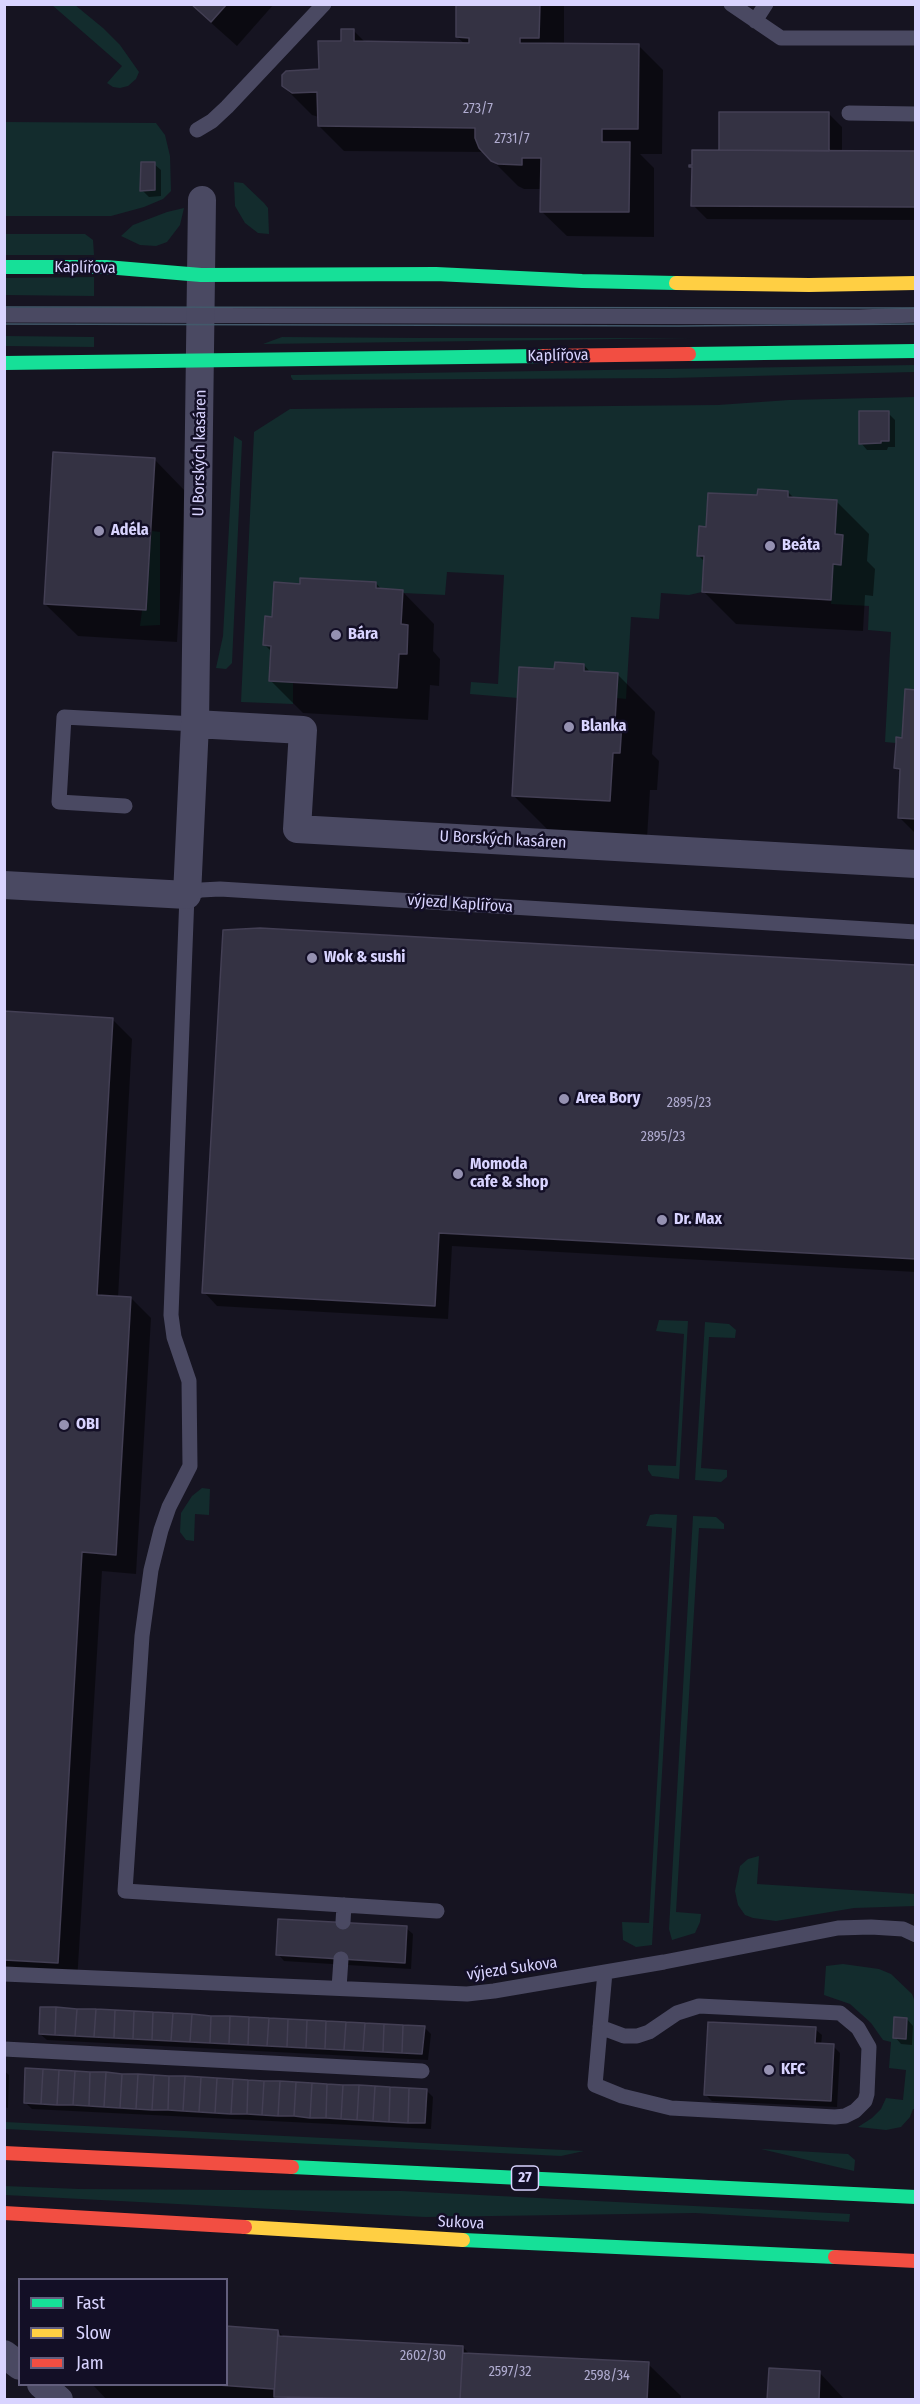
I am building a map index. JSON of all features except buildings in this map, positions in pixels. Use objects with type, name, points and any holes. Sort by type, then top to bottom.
[{"type":"street","points":[[201,361],[202,200]]},
{"type":"street","name":"Kaplířova","points":[[4,267],[106,267],[201,275],[436,274],[713,284],[915,283]]},
{"type":"street","name":"Kaplířova","points":[[4,363],[915,351]]},
{"type":"street","name":"U Borských kasáren","points":[[187,895],[195,724],[201,361]]},
{"type":"street","name":"U Borských kasáren","points":[[195,724],[303,730],[297,829],[915,864]]},
{"type":"street","name":"výjezd Kaplířova","points":[[4,885],[187,895]]},
{"type":"street","name":"27","points":[[4,2152],[915,2197]]},
{"type":"street","name":"Sukova","points":[[4,2212],[538,2244],[915,2261]]},
{"type":"street","points":[[4,2354],[18,2364]]},
{"type":"street","points":[[42,2386],[59,2400]]},
{"type":"lane","points":[[197,130],[212,121],[227,107],[324,4]]},
{"type":"lane","points":[[730,4],[781,38],[915,38]]},
{"type":"lane","points":[[755,21],[766,4]]},
{"type":"lane","points":[[849,112],[915,114]]},
{"type":"lane","points":[[4,315],[859,317],[915,315]]},
{"type":"lane","points":[[125,806],[59,802],[64,717],[195,724]]},
{"type":"lane","name":"výjezd Kaplířova","points":[[187,895],[201,890],[219,889],[915,932]]},
{"type":"lane","points":[[187,895],[171,1315],[174,1336],[189,1381],[190,1466],[169,1507],[151,1570],[142,1636],[125,1891],[437,1911]]},
{"type":"lane","points":[[343,1922],[344,1905]]},
{"type":"lane","name":"výjezd Sukova","points":[[4,1974],[467,1994],[605,1972],[838,1928],[903,1929],[915,1935]]},
{"type":"lane","points":[[339,1988],[341,1959]]},
{"type":"lane","points":[[600,2027],[624,2036],[637,2036],[649,2032],[677,2013],[699,2006],[840,2013],[858,2028],[869,2047],[867,2094],[865,2101],[855,2111],[845,2116],[835,2117],[671,2108],[622,2096],[595,2085],[600,2027],[605,1972]]},
{"type":"lane","points":[[4,2049],[422,2071]]},
{"type":"green space","points":[[52,5],[75,5],[103,28],[120,45],[139,72],[136,79],[128,86],[120,88],[107,83],[122,66]]},
{"type":"green space","points":[[5,122],[156,123],[165,135],[170,156],[171,191],[163,199],[144,207],[111,216],[5,216]]},
{"type":"green space","points":[[234,182],[243,183],[268,208],[269,234],[258,233],[245,223],[235,206]]},
{"type":"green space","points":[[184,208],[180,225],[167,242],[156,246],[140,245],[121,236],[133,225]]},
{"type":"green space","points":[[4,234],[85,234],[93,240],[94,255],[5,255]]},
{"type":"green space","points":[[94,277],[94,296],[5,295],[5,278]]},
{"type":"green space","points":[[5,336],[94,337],[94,347],[5,346]]},
{"type":"green space","points":[[282,337],[421,338],[692,338],[263,344]]},
{"type":"green space","points":[[916,365],[915,372],[670,378],[293,380],[291,377],[291,375]]},
{"type":"green space","points":[[915,397],[915,690],[905,689],[902,738],[896,738],[896,743],[885,742],[891,632],[868,630],[869,606],[831,604],[833,564],[841,564],[843,535],[835,534],[788,497],[788,491],[758,489],[757,495],[709,493],[706,527],[699,527],[697,556],[704,556],[702,592],[689,595],[661,593],[659,619],[631,617],[626,699],[616,698],[618,673],[584,671],[584,664],[555,662],[554,669],[520,667],[518,698],[470,694],[471,682],[498,684],[504,575],[447,572],[445,595],[403,593],[402,590],[376,588],[376,582],[301,578],[300,584],[275,583],[272,617],[265,617],[263,645],[271,646],[269,681],[293,682],[293,704],[241,702],[254,432],[290,409],[718,405],[789,400]]},
{"type":"green space","points":[[234,436],[242,441],[232,663],[226,669],[216,668],[223,636]]},
{"type":"green space","points":[[152,531],[160,532],[160,625],[140,626]]},
{"type":"green space","points":[[659,1320],[688,1321],[679,1479],[652,1476],[648,1470],[648,1465],[676,1466],[684,1334],[656,1331]]},
{"type":"green space","points":[[705,1322],[729,1324],[736,1330],[735,1338],[709,1337],[701,1468],[727,1470],[727,1477],[721,1482],[695,1480]]},
{"type":"green space","points":[[202,1488],[210,1489],[209,1515],[195,1514],[194,1541],[186,1540],[180,1532],[181,1513],[192,1496]]},
{"type":"green space","points":[[650,1515],[677,1515],[652,1945],[636,1947],[623,1940],[622,1922],[649,1923],[672,1528],[646,1526]]},
{"type":"green space","points":[[693,1516],[716,1517],[724,1524],[724,1529],[699,1528],[676,1912],[701,1914],[700,1922],[695,1933],[672,1940],[669,1929]]},
{"type":"green space","points":[[759,1856],[757,1884],[915,1894],[915,1906],[854,1908],[776,1921],[753,1918],[745,1915],[738,1905],[735,1891],[740,1866],[748,1859]]},
{"type":"green space","points":[[843,1964],[879,1969],[891,1974],[912,1994],[916,2005],[915,2109],[901,2127],[886,2130],[858,2127],[881,2109],[886,2098],[903,2100],[906,2070],[889,2068],[891,2042],[883,2040],[871,2023],[850,2004],[824,1995],[826,1966]]},
{"type":"green space","points":[[4,2122],[584,2151],[561,2156],[5,2129]]},
{"type":"green space","points":[[761,2149],[848,2154],[855,2160],[854,2171]]},
{"type":"green space","points":[[4,2186],[79,2189],[402,2191],[850,2214],[849,2222],[695,2213],[425,2217],[5,2195]]},
{"type":"tram line","points":[[4,307],[916,308]]},
{"type":"tram line","points":[[4,324],[679,326],[916,324]]},
{"type":"traffic: fast","points":[[4,267],[106,267],[201,275],[436,274],[676,283]]},
{"type":"traffic: fast","points":[[689,354],[916,351]]},
{"type":"traffic: fast","points":[[4,363],[543,356]]},
{"type":"traffic: fast","points":[[292,2167],[916,2197]]},
{"type":"traffic: fast","points":[[463,2240],[835,2257]]},
{"type":"traffic: slow","points":[[676,283],[809,285],[916,283]]},
{"type":"traffic: slow","points":[[245,2227],[463,2240]]},
{"type":"traffic: jam","points":[[543,356],[689,354]]},
{"type":"traffic: jam","points":[[4,2153],[292,2167]]},
{"type":"traffic: jam","points":[[4,2213],[245,2227]]},
{"type":"traffic: jam","points":[[835,2257],[916,2261]]},
{"type":"place","name":"Adéla","points":[[99,531]]},
{"type":"place","name":"Beáta","points":[[770,546]]},
{"type":"place","name":"Bára","points":[[336,635]]},
{"type":"place","name":"Blanka","points":[[569,727]]},
{"type":"place","name":"Wok & sushi","points":[[312,958]]},
{"type":"place","name":"Area Bory","points":[[564,1099]]},
{"type":"place","name":"Momoda cafe & shop","points":[[458,1174]]},
{"type":"place","name":"Dr. Max","points":[[662,1220]]},
{"type":"place","name":"OBI","points":[[64,1425]]},
{"type":"place","name":"KFC","points":[[769,2070]]}]
